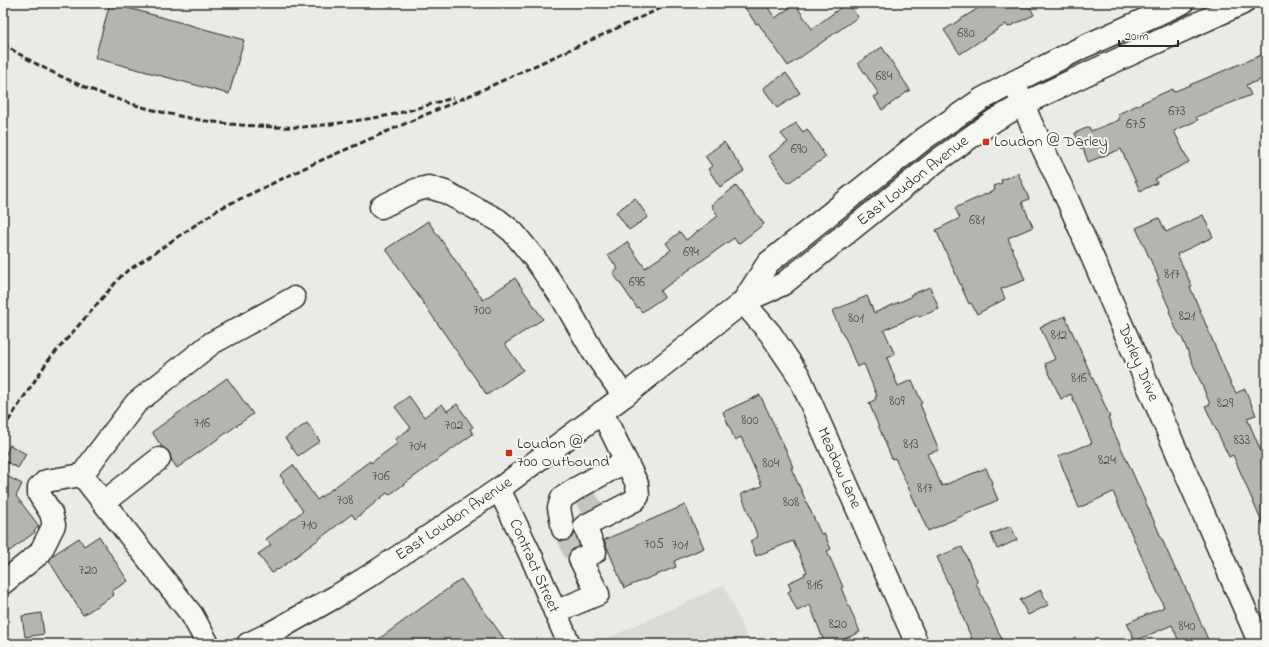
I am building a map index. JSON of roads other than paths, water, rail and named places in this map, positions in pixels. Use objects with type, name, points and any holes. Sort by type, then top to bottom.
[{"type":"main road","name":"East Loudon Avenue","points":[[743,302],[768,263],[925,138],[982,100],[1014,82],[1083,47],[1182,3]]},
{"type":"main road","name":"East Loudon Avenue","points":[[248,644],[271,633],[335,597],[380,569],[499,489],[624,396],[743,302],[783,284],[938,160],[995,120],[1023,104],[1092,71],[1244,3]]},
{"type":"main road","name":"Darley Drive","points":[[1014,82],[1030,121],[1068,201],[1260,644]]},
{"type":"main road","points":[[381,207],[416,190],[429,187],[451,195],[498,220],[513,232],[535,259],[564,301],[592,350],[624,396]]},
{"type":"main road","points":[[3,582],[40,553],[54,525],[51,513],[39,494],[39,488],[46,480],[82,475],[136,403],[212,343],[294,298]]},
{"type":"main road","name":"Meadow Lane","points":[[743,302],[770,334],[799,376],[917,644]]},
{"type":"main road","points":[[581,524],[635,500],[638,496],[637,484],[602,412]]},
{"type":"main road","points":[[104,502],[159,459]]},
{"type":"main road","points":[[555,612],[598,594],[581,524],[626,461]]},
{"type":"main road","points":[[82,475],[192,615],[208,644]]},
{"type":"main road","name":"Contract Street","points":[[499,489],[533,560],[569,644]]},
{"type":"tunnel","points":[[585,498],[596,514]]},
{"type":"tunnel","points":[[567,535],[575,554]]},
{"type":"railway","points":[[3,429],[47,362],[123,274],[219,209],[315,163],[482,90],[672,3]]},
{"type":"railway","points":[[3,44],[58,75],[117,99],[178,116],[241,125],[272,127],[312,126],[389,115],[453,98]]},
{"type":"place","name":"Loudon @ Darley","points":[[986,142]]},
{"type":"place","name":"Loudon @ 700 Outbound","points":[[509,453]]}]
